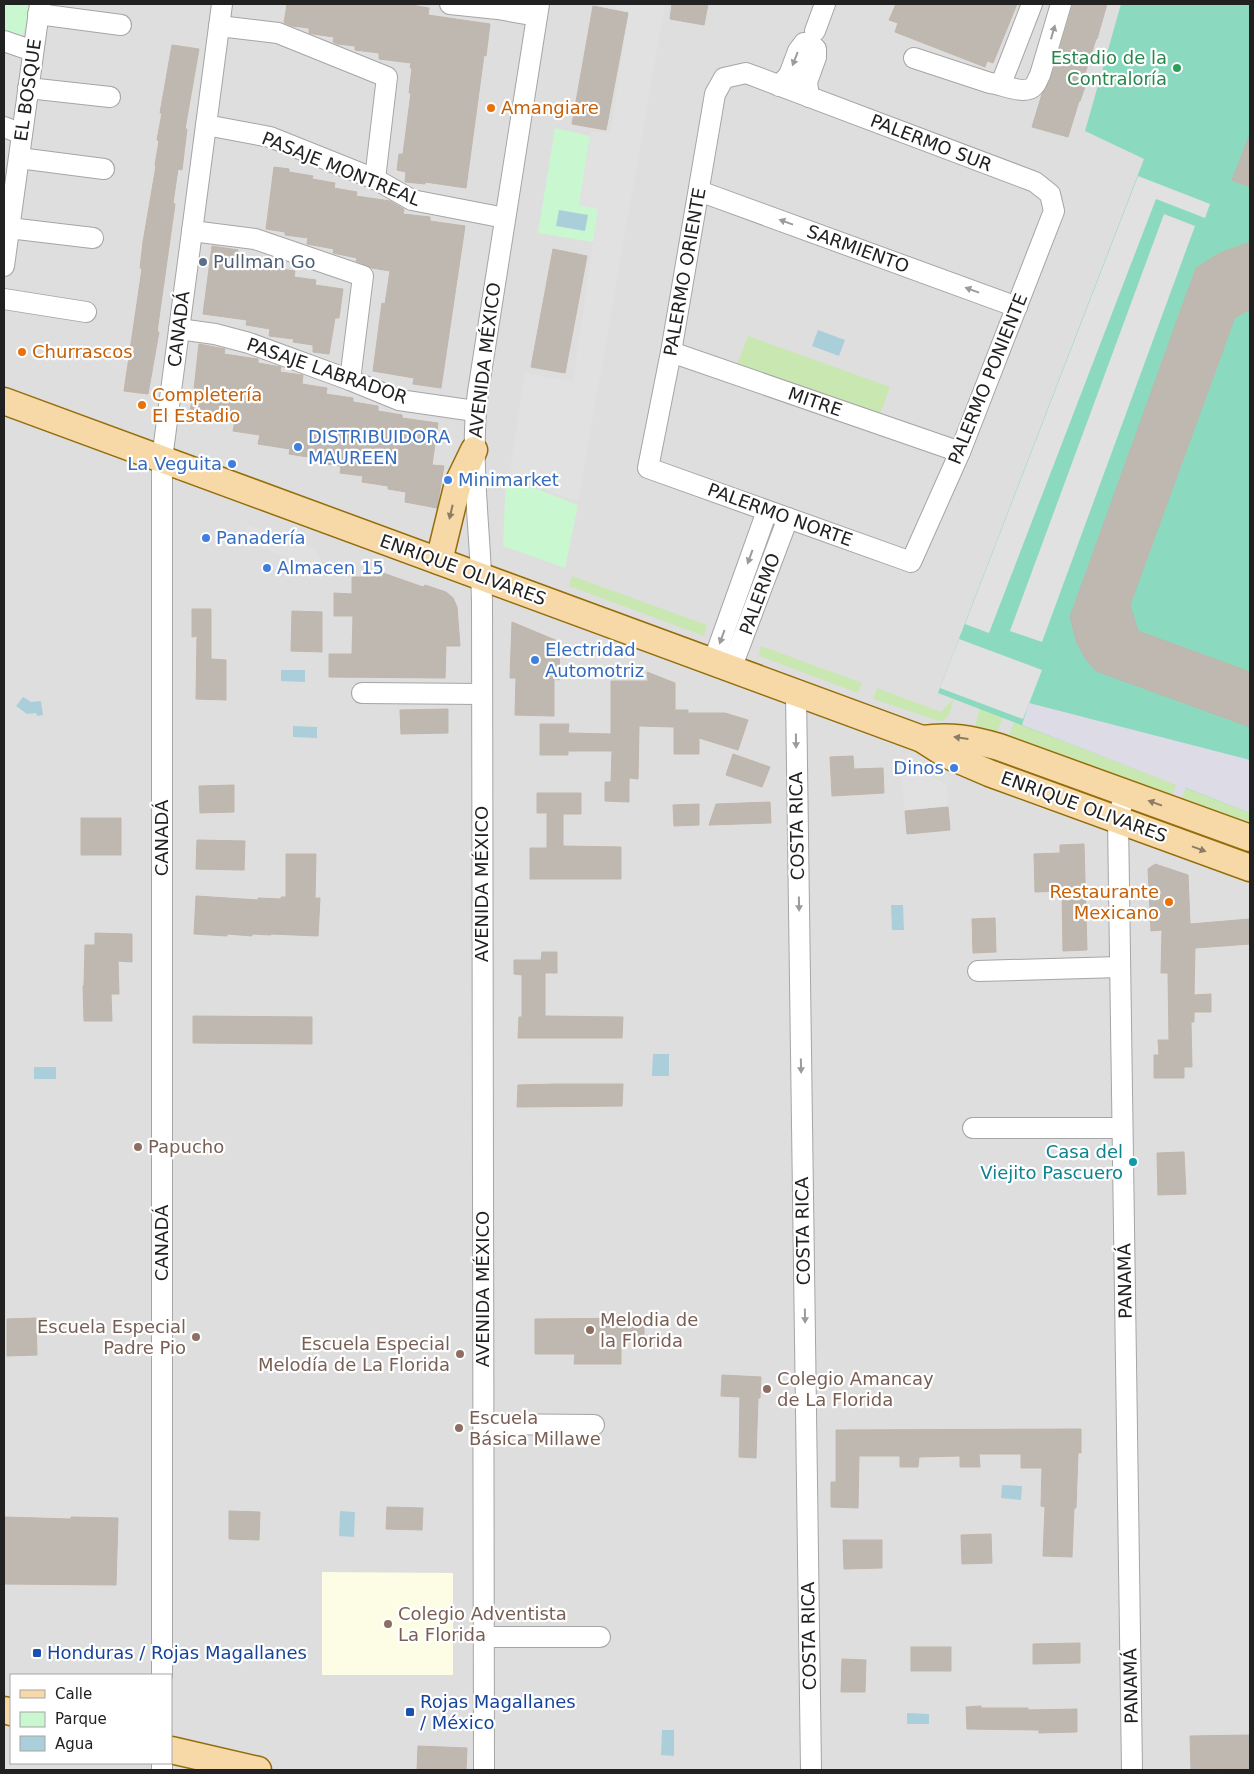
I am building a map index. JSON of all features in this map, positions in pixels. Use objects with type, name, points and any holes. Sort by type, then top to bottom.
[{"type":"main road","name":"ENRIQUE OLIVARES","points":[[4,401],[922,739],[947,755],[989,773],[1250,868]]},
{"type":"main road","points":[[439,561],[458,484],[474,450]]},
{"type":"main road","name":"ENRIQUE OLIVARES","points":[[922,739],[956,737],[999,747],[1250,838]]},
{"type":"main road","points":[[172,1750],[258,1770]]},
{"type":"street","name":"CANADÁ","points":[[162,1674],[162,459],[222,4]]},
{"type":"street","points":[[450,4],[498,9],[538,10]]},
{"type":"street","points":[[815,31],[825,4]]},
{"type":"street","points":[[1000,84],[1032,4]]},
{"type":"street","points":[[914,58],[990,83],[1000,84],[1012,89],[1029,90],[1035,86],[1040,74],[1061,4]]},
{"type":"street","points":[[39,9],[121,25]]},
{"type":"street","name":"EL BOSQUE","points":[[4,266],[19,158],[13,130],[28,88],[39,9]]},
{"type":"street","name":"AVENIDA MÉXICO","points":[[484,1770],[482,694],[481,577],[474,450],[475,411],[538,10]]},
{"type":"street","points":[[219,26],[278,33],[387,77],[375,178]]},
{"type":"street","points":[[4,41],[33,51]]},
{"type":"street","points":[[779,86],[789,75],[798,52],[804,43],[810,43],[816,49],[816,57],[806,82],[809,97]]},
{"type":"street","name":"PALERMO SUR","points":[[724,78],[746,73],[1035,182],[1050,194]]},
{"type":"street","name":"PALERMO ORIENTE","points":[[648,468],[671,352],[715,94],[724,78]]},
{"type":"street","points":[[28,88],[110,97]]},
{"type":"street","name":"PASAJE MONTREAL","points":[[206,125],[270,137],[375,178],[412,200],[505,218]]},
{"type":"street","points":[[19,158],[104,169]]},
{"type":"street","name":"SARMIENTO","points":[[699,191],[1017,307]]},
{"type":"street","name":"PALERMO PONIENTE","points":[[911,562],[960,452],[1054,211],[1050,194]]},
{"type":"street","points":[[9,228],[93,238]]},
{"type":"street","points":[[192,231],[256,239],[363,276],[350,380]]},
{"type":"street","points":[[4,300],[86,312]]},
{"type":"street","name":"PASAJE LABRADOR","points":[[179,329],[215,334],[249,343],[399,400],[475,411]]},
{"type":"street","name":"MITRE","points":[[671,352],[960,452]]},
{"type":"street","name":"PALERMO NORTE","points":[[648,468],[911,562]]},
{"type":"street","name":"PALERMO","points":[[722,666],[767,511]]},
{"type":"street","name":"PALERMO","points":[[722,666],[788,518]]},
{"type":"street","points":[[362,693],[482,694]]},
{"type":"street","name":"COSTA RICA","points":[[796,693],[811,1770]]},
{"type":"street","name":"PANAMÁ","points":[[1125,792],[1118,820],[1132,1770]]},
{"type":"street","points":[[978,971],[1120,967]]},
{"type":"street","points":[[973,1128],[1122,1128]]},
{"type":"street","points":[[483,1424],[594,1424]]},
{"type":"street","points":[[484,1637],[600,1637]]},
{"type":"shaded area","points":[[4,4],[1250,4],[1250,1770],[4,1770]]},
{"type":"shaded area","points":[[597,4],[665,4],[578,502],[509,476],[525,373],[573,381],[598,209],[579,205],[591,131],[610,134],[629,11]]},
{"type":"shaded area","points":[[1138,176],[1210,204],[1205,218],[1156,199],[989,633],[965,624]]},
{"type":"shaded area","points":[[1164,214],[1195,226],[1042,642],[1010,631]]},
{"type":"shaded area","points":[[247,525],[316,549],[324,568],[317,568],[245,542]]},
{"type":"shaded area","points":[[959,639],[1042,670],[1023,719],[940,688]]},
{"type":"shaded area","points":[[1029,703],[1250,760],[1250,813],[1186,788],[1179,804],[1172,798],[1176,785],[1022,725]]},
{"type":"shaded area","points":[[900,765],[947,784],[948,807],[905,811]]},
{"type":"shaded area","name":"Colegio Adventista La Florida","points":[[322,1572],[453,1573],[453,1675],[322,1675]]},
{"type":"green space","points":[[4,4],[29,4],[26,27],[19,38],[4,35]]},
{"type":"green space","points":[[1121,4],[1250,4],[1250,813],[938,693],[1144,159],[1085,131]]},
{"type":"green space","points":[[555,128],[590,136],[579,205],[598,209],[593,242],[538,233]]},
{"type":"green space","points":[[748,336],[890,387],[879,417],[737,365]]},
{"type":"green space","points":[[506,477],[578,505],[565,568],[503,546]]},
{"type":"green space","points":[[572,576],[707,625],[704,636],[569,586]]},
{"type":"green space","points":[[761,646],[862,683],[858,693],[759,656]]},
{"type":"green space","points":[[877,688],[941,712],[954,698],[948,716],[946,719],[939,721],[873,699]]},
{"type":"green space","points":[[980,708],[1003,717],[996,735],[978,729],[975,726]]},
{"type":"green space","points":[[1014,722],[1177,785],[1172,798],[1008,738]]},
{"type":"green space","points":[[1001,758],[1107,800],[1105,803],[999,765]]},
{"type":"green space","points":[[1185,788],[1250,813],[1250,828],[1180,802]]},
{"type":"green space","points":[[1174,819],[1250,847],[1250,858],[1170,828]]},
{"type":"water","points":[[559,210],[588,215],[585,231],[556,226]]},
{"type":"water","points":[[818,330],[845,340],[839,356],[812,346]]},
{"type":"water","points":[[281,670],[305,670],[305,682],[281,681]]},
{"type":"water","points":[[23,697],[31,702],[41,701],[43,715],[37,716],[36,713],[27,714],[16,706]]},
{"type":"water","points":[[293,726],[317,727],[317,738],[293,737]]},
{"type":"water","points":[[891,905],[903,905],[904,930],[892,930]]},
{"type":"water","points":[[653,1054],[669,1054],[669,1076],[652,1076]]},
{"type":"water","points":[[34,1067],[56,1067],[56,1079],[34,1079]]},
{"type":"water","points":[[1002,1485],[1022,1486],[1021,1500],[1001,1498]]},
{"type":"water","points":[[340,1511],[355,1512],[354,1537],[339,1536]]},
{"type":"water","points":[[907,1713],[929,1714],[929,1724],[907,1724]]},
{"type":"water","points":[[662,1730],[674,1730],[674,1756],[661,1755]]},
{"type":"building","points":[[287,4],[405,4],[429,8],[428,15],[490,24],[466,188],[425,182],[425,184],[405,182],[406,172],[397,170],[399,154],[403,154],[411,93],[409,93],[411,63],[379,59],[379,53],[355,50],[355,46],[333,42],[334,37],[309,33],[309,28],[284,23]]},
{"type":"building","points":[[672,4],[708,4],[704,25],[670,19]]},
{"type":"building","points":[[896,4],[1017,4],[993,63],[987,61],[985,67],[895,32],[898,23],[889,20]]},
{"type":"building","points":[[1073,4],[1107,4],[1084,77],[1088,78],[1068,137],[1032,127],[1042,94],[1051,78]]},
{"type":"building","points":[[593,6],[628,13],[606,130],[572,124]]},
{"type":"building","points":[[172,45],[199,49],[185,129],[187,129],[182,170],[178,169],[157,332],[159,332],[148,394],[124,391],[142,269],[140,268],[143,242],[156,166],[159,141],[157,140],[162,113],[160,113]]},
{"type":"building","points":[[1250,137],[1250,187],[1232,180]]},
{"type":"building","points":[[274,167],[313,176],[312,179],[335,183],[334,188],[357,192],[356,196],[390,201],[404,209],[403,214],[430,217],[430,221],[465,226],[441,388],[413,384],[414,378],[373,371],[382,303],[385,304],[390,271],[372,268],[356,261],[357,258],[333,253],[334,249],[307,244],[308,238],[285,235],[285,232],[266,229]]},
{"type":"building","points":[[1250,242],[1250,310],[1235,317],[1130,605],[1138,631],[1250,672],[1250,727],[1096,671],[1085,658],[1077,643],[1070,617],[1196,268],[1220,253]]},
{"type":"building","points":[[212,246],[238,250],[237,258],[273,264],[273,268],[295,271],[294,277],[316,280],[315,285],[343,289],[339,318],[335,318],[329,354],[313,352],[313,345],[293,342],[294,339],[269,336],[270,329],[246,325],[247,320],[203,314]]},
{"type":"building","points":[[553,249],[587,256],[565,373],[531,367]]},
{"type":"building","points":[[199,344],[225,349],[224,354],[258,359],[258,363],[281,367],[280,372],[303,375],[302,384],[327,388],[326,394],[353,398],[353,402],[378,406],[378,411],[402,415],[402,418],[438,423],[432,465],[444,466],[437,508],[405,502],[406,492],[388,489],[388,486],[362,482],[363,476],[340,473],[341,466],[313,462],[314,458],[289,454],[290,449],[258,444],[260,435],[233,431],[235,421],[189,414],[193,398]]},
{"type":"building","points":[[383,573],[423,587],[425,585],[446,592],[453,598],[457,607],[460,646],[446,646],[445,678],[329,677],[329,654],[352,654],[353,616],[334,616],[334,593],[352,594],[352,577],[383,577]]},
{"type":"building","points":[[192,609],[211,609],[211,659],[226,660],[226,700],[196,699],[197,636],[192,637]]},
{"type":"building","points":[[292,611],[322,612],[322,652],[291,651]]},
{"type":"building","name":"Electridad Automotriz","points":[[512,622],[560,642],[559,680],[554,679],[554,716],[515,715],[516,678],[510,678]]},
{"type":"building","points":[[647,672],[675,683],[675,710],[688,710],[688,713],[725,713],[748,720],[738,750],[699,738],[699,754],[674,754],[674,727],[639,726],[638,779],[629,778],[629,802],[605,801],[605,782],[611,782],[612,751],[568,751],[568,755],[540,755],[540,724],[569,724],[568,733],[611,734],[611,681],[648,681]]},
{"type":"building","points":[[448,709],[448,733],[401,734],[400,710]]},
{"type":"building","points":[[733,754],[770,767],[762,787],[726,775]]},
{"type":"building","points":[[853,756],[854,769],[883,768],[884,793],[832,796],[830,757]]},
{"type":"building","points":[[234,785],[234,812],[200,813],[199,786]]},
{"type":"building","points":[[537,793],[581,793],[581,814],[563,814],[563,846],[621,847],[621,879],[530,879],[530,848],[547,848],[547,813],[537,813]]},
{"type":"building","points":[[770,802],[771,823],[709,825],[716,804]]},
{"type":"building","points":[[699,804],[699,825],[674,826],[673,805]]},
{"type":"building","points":[[948,807],[950,830],[907,834],[905,811]]},
{"type":"building","points":[[81,818],[121,818],[121,855],[81,855]]},
{"type":"building","points":[[197,840],[245,841],[244,870],[196,869]]},
{"type":"building","points":[[1084,844],[1087,950],[1063,951],[1062,891],[1035,892],[1034,854],[1060,853],[1060,845]]},
{"type":"building","points":[[286,854],[316,854],[315,898],[320,898],[318,936],[194,934],[196,896],[258,900],[258,898],[281,899],[281,897],[286,897]]},
{"type":"building","points":[[1155,864],[1188,875],[1190,924],[1250,919],[1250,944],[1195,948],[1194,995],[1211,994],[1211,1012],[1194,1012],[1194,1022],[1191,1022],[1192,1067],[1184,1067],[1184,1078],[1154,1078],[1154,1055],[1159,1055],[1158,1040],[1169,1040],[1168,973],[1161,973],[1162,930],[1151,931],[1148,869]]},
{"type":"building","points":[[995,918],[996,952],[973,953],[972,919]]},
{"type":"building","points":[[95,933],[132,934],[132,962],[118,961],[119,994],[111,994],[112,1021],[84,1021],[85,945],[95,945]]},
{"type":"building","points":[[542,952],[557,952],[557,973],[545,973],[545,1016],[623,1017],[622,1038],[518,1038],[519,1017],[522,1017],[522,975],[514,974],[514,960],[541,960]]},
{"type":"building","points":[[193,1016],[312,1017],[312,1044],[193,1043]]},
{"type":"building","points":[[623,1084],[622,1106],[517,1107],[518,1085]]},
{"type":"building","points":[[1184,1152],[1186,1194],[1158,1195],[1157,1153]]},
{"type":"building","points":[[36,1318],[37,1355],[7,1356],[7,1319]]},
{"type":"building","name":"Melodia de la Florida","points":[[644,1318],[644,1342],[621,1342],[621,1364],[574,1364],[575,1354],[535,1354],[535,1319]]},
{"type":"building","points":[[722,1375],[761,1377],[760,1398],[758,1398],[756,1458],[739,1457],[740,1397],[721,1396]]},
{"type":"building","points":[[1081,1429],[1081,1453],[1078,1453],[1072,1557],[1043,1556],[1045,1507],[1041,1506],[1042,1468],[1021,1468],[1021,1454],[979,1454],[980,1467],[960,1467],[960,1456],[919,1457],[918,1467],[900,1467],[900,1456],[859,1456],[858,1508],[831,1507],[831,1482],[836,1482],[836,1430]]},
{"type":"building","points":[[387,1507],[423,1508],[422,1530],[386,1529]]},
{"type":"building","points":[[229,1511],[260,1512],[259,1540],[229,1539]]},
{"type":"building","points":[[4,1517],[118,1518],[116,1585],[4,1584]]},
{"type":"building","points":[[991,1534],[992,1563],[962,1564],[961,1535]]},
{"type":"building","points":[[843,1540],[882,1540],[882,1568],[844,1569]]},
{"type":"building","points":[[1080,1643],[1080,1663],[1033,1664],[1033,1644]]},
{"type":"building","points":[[911,1647],[951,1647],[951,1671],[911,1671]]},
{"type":"building","points":[[842,1659],[866,1660],[865,1692],[841,1692]]},
{"type":"building","points":[[981,1706],[981,1708],[1028,1708],[1028,1710],[1077,1709],[1077,1732],[1039,1733],[1039,1730],[967,1729],[966,1707]]},
{"type":"building","points":[[1250,1735],[1250,1769],[1191,1770],[1190,1736]]},
{"type":"building","points":[[418,1746],[467,1748],[466,1770],[417,1770]]},
{"type":"place","name":"Estadio de la Contraloría","points":[[1177,68]]},
{"type":"place","name":"Amangiare","points":[[491,108]]},
{"type":"place","name":"Pullman Go","points":[[203,262]]},
{"type":"place","name":"Churrascos","points":[[22,352]]},
{"type":"place","name":"Completería El Estadio","points":[[142,405]]},
{"type":"place","name":"DISTRIBUIDORA MAUREEN","points":[[298,447]]},
{"type":"place","name":"La Veguita","points":[[232,464]]},
{"type":"place","name":"Minimarket","points":[[448,480]]},
{"type":"place","name":"Panadería","points":[[206,538]]},
{"type":"place","name":"Almacen 15","points":[[267,568]]},
{"type":"place","name":"Electridad Automotriz","points":[[535,660]]},
{"type":"place","name":"Dinos","points":[[954,768]]},
{"type":"place","name":"Restaurante Mexicano","points":[[1169,902]]},
{"type":"place","name":"Papucho","points":[[138,1147]]},
{"type":"place","name":"Casa del Viejito Pascuero","points":[[1133,1162]]},
{"type":"place","name":"Melodia de la Florida","points":[[590,1330]]},
{"type":"place","name":"Escuela Especial Padre Pio","points":[[196,1337]]},
{"type":"place","name":"Escuela Especial Melodía de La Florida","points":[[460,1354]]},
{"type":"place","name":"Colegio Amancay de La Florida","points":[[767,1389]]},
{"type":"place","name":"Escuela Básica Millawe","points":[[459,1428]]},
{"type":"place","name":"Colegio Adventista La Florida","points":[[388,1624]]},
{"type":"place","name":"Honduras / Rojas Magallanes","points":[[37,1653]]},
{"type":"place","name":"Rojas Magallanes / México","points":[[410,1712]]}]
